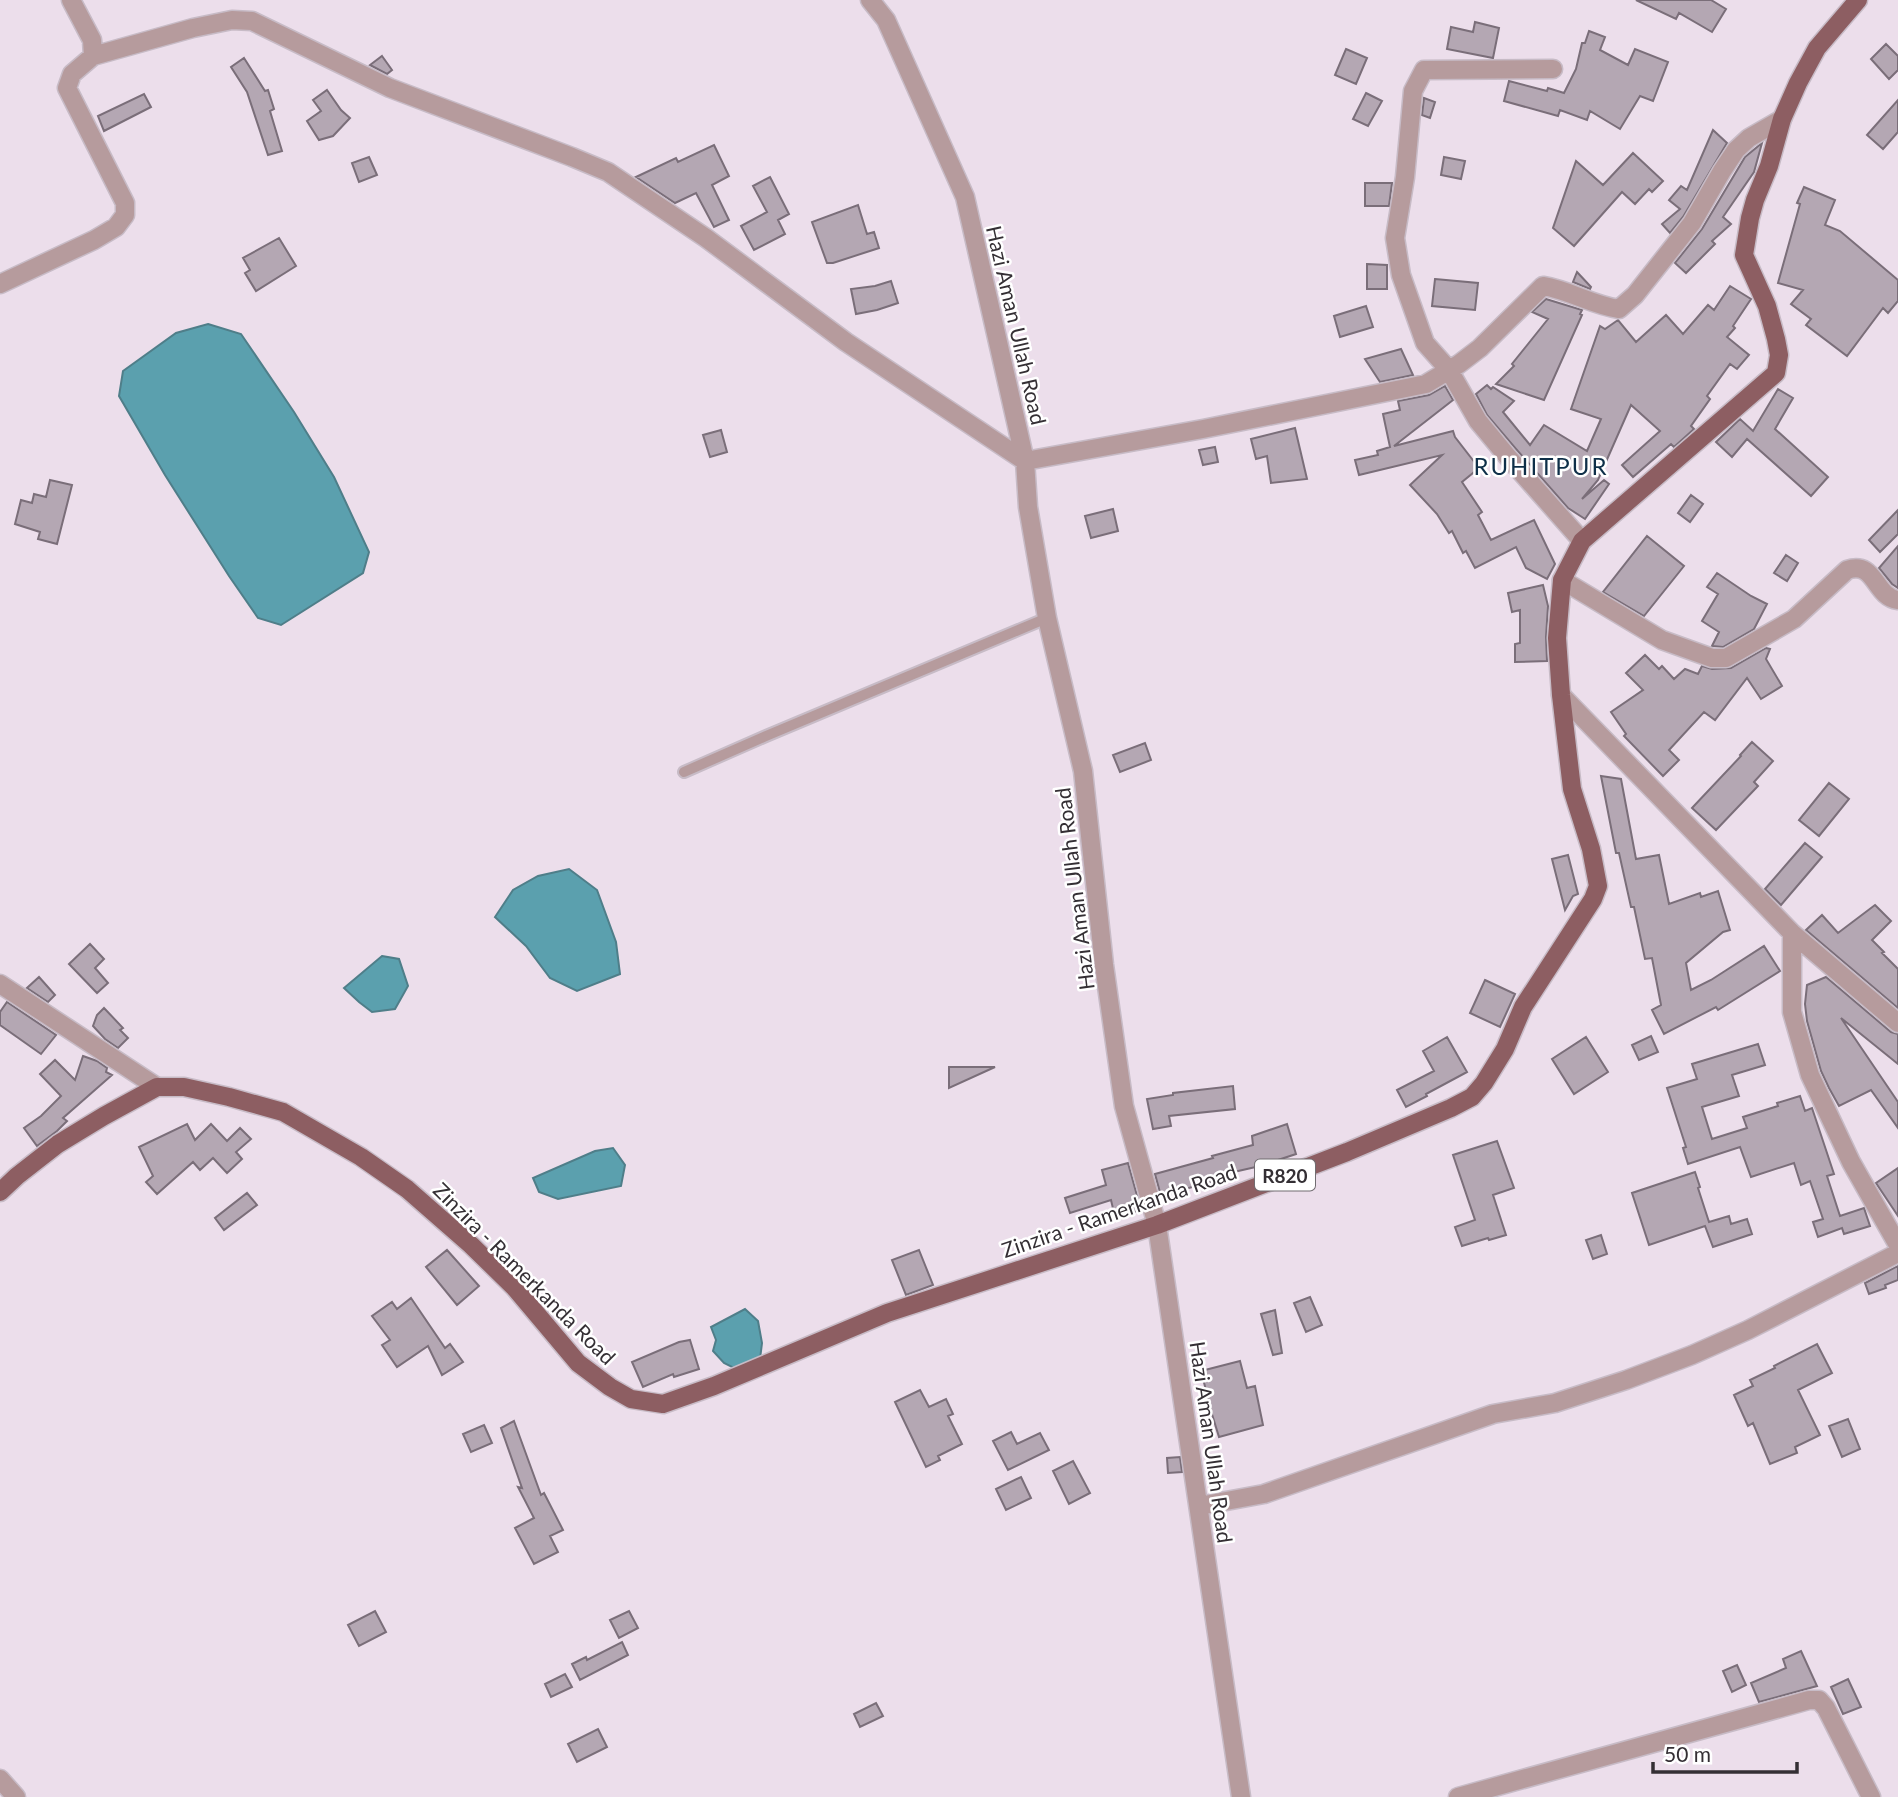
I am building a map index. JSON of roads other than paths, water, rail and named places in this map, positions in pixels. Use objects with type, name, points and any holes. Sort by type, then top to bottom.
[{"type":"main road","name":"Zinzira - Ramerkanda Road","points":[[157,1087],[184,1087],[283,1112],[361,1157],[407,1189],[471,1245],[514,1287],[578,1363],[610,1387],[631,1398],[663,1404],[714,1386],[887,1313],[1157,1225],[1347,1152],[1472,1097],[1505,1049],[1523,1007],[1593,899],[1598,886],[1591,849],[1572,789],[1557,638],[1562,580],[1582,541],[1776,373],[1779,355],[1776,339],[1767,306],[1744,255],[1755,200],[1769,166],[1782,119],[1798,83],[1817,48],[1858,0]]},
{"type":"main road","points":[[0,1192],[58,1144],[157,1087]]},
{"type":"street","points":[[71,0],[92,40],[93,56]]},
{"type":"street","name":"Hazi Aman Ullah Road","points":[[870,0],[886,20],[965,197],[1026,461],[1028,507],[1047,618],[1083,771],[1104,965],[1124,1105],[1157,1225],[1241,1797]]},
{"type":"street","points":[[0,284],[94,240],[116,227],[125,215],[125,202],[67,88],[72,74],[93,56],[193,28],[232,20],[252,21],[390,88],[608,172],[706,237],[846,342],[1026,461],[1426,384],[1479,348],[1543,286],[1619,309],[1634,295],[1692,223],[1736,150],[1749,138],[1782,119]]},
{"type":"street","points":[[1553,69],[1424,70],[1413,91],[1405,177],[1395,238],[1401,275],[1425,343],[1449,370],[1485,430],[1582,541]]},
{"type":"street","points":[[1562,580],[1662,640],[1712,659],[1726,658],[1794,619],[1847,570],[1853,568],[1859,567],[1868,573],[1884,593],[1891,599],[1898,600]]},
{"type":"street","points":[[1561,695],[1792,933],[1898,1023]]},
{"type":"street","points":[[1792,933],[1792,1012],[1810,1075],[1851,1163],[1898,1245]]},
{"type":"street","points":[[0,984],[157,1087]]},
{"type":"street","points":[[1199,1506],[1264,1494],[1493,1414],[1555,1403],[1626,1380],[1748,1330],[1898,1253]]},
{"type":"street","points":[[1458,1797],[1796,1704],[1819,1700],[1826,1708],[1871,1797]]},
{"type":"street","points":[[0,1779],[16,1797]]},
{"type":"lane","points":[[684,772],[1047,618]]},
{"type":"water","points":[[208,324],[241,334],[334,477],[369,552],[363,573],[281,625],[258,618],[165,475],[119,396],[123,371],[176,333]]},
{"type":"water","points":[[569,869],[597,890],[616,942],[620,974],[577,991],[550,978],[526,946],[495,917],[513,890],[538,876]]},
{"type":"water","points":[[382,956],[399,959],[408,986],[395,1009],[372,1012],[344,988]]},
{"type":"water","points":[[613,1148],[625,1165],[621,1186],[558,1199],[539,1192],[533,1178],[595,1151]]},
{"type":"water","points":[[745,1309],[758,1321],[762,1343],[760,1359],[738,1370],[724,1363],[713,1351],[716,1340],[711,1327]]},
{"type":"district","name":"RUHITPUR","points":[[1541,465]]}]
